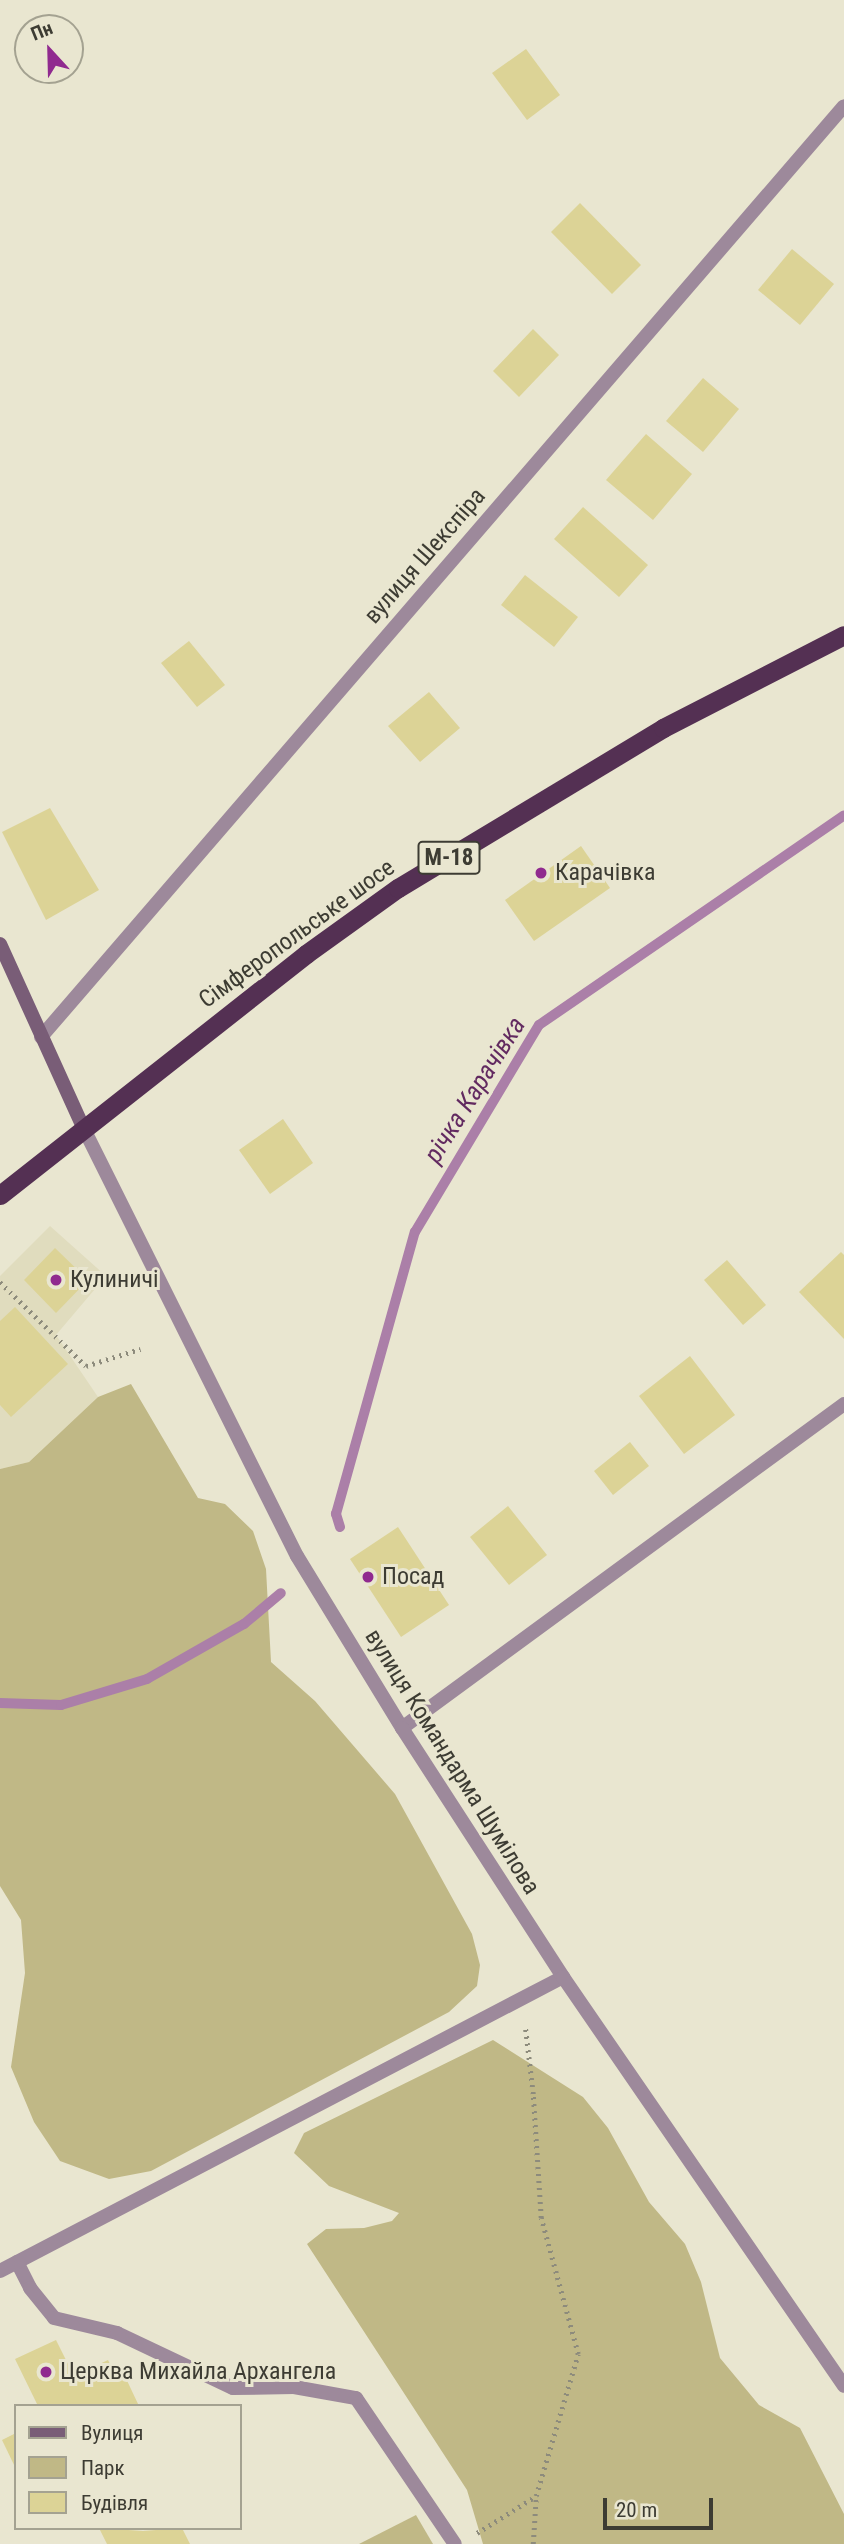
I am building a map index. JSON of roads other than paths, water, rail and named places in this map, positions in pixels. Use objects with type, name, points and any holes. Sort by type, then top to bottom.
[{"type":"highway","name":"Сімферопольське шосе","points":[[83,1127],[306,954],[398,888],[663,728],[844,635]]},
{"type":"highway","name":"М-18","points":[[0,1195],[83,1127]]},
{"type":"main road","points":[[0,944],[83,1127]]},
{"type":"street","name":"вулиця Шекспіра","points":[[41,1037],[844,106]]},
{"type":"street","name":"вулиця Командарма Шумілова","points":[[83,1127],[297,1556],[402,1728],[563,1977],[844,2385]]},
{"type":"street","points":[[402,1728],[844,1404]]},
{"type":"street","points":[[0,2271],[563,1977]]},
{"type":"street","points":[[17,2262],[30,2288],[54,2318],[117,2333],[233,2388],[294,2387],[356,2398],[455,2544]]},
{"type":"waterway","name":"річка Карачівка","points":[[340,1527],[336,1514],[415,1232],[539,1025],[844,815]]},
{"type":"waterway","name":"річка Карачівка","points":[[0,1703],[61,1705],[147,1679],[244,1624],[281,1593]]},
{"type":"place","name":"Карачівка","points":[[541,873]]},
{"type":"place","name":"Кулиничі","points":[[56,1280]]},
{"type":"place","name":"Посад","points":[[368,1577]]},
{"type":"place","name":"Церква Михайла Архангела","points":[[46,2372]]}]
